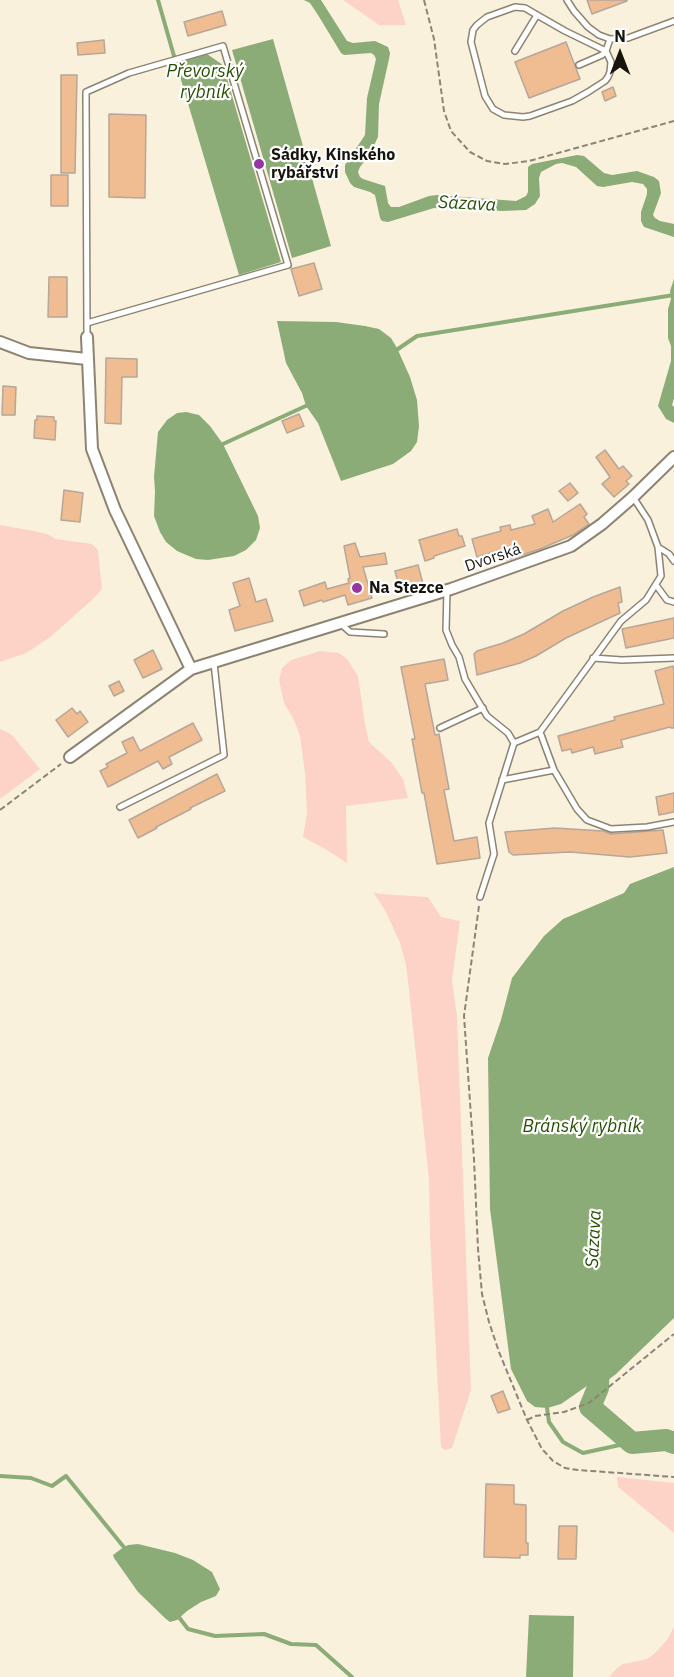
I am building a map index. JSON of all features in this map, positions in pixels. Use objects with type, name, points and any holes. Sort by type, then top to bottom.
[{"type":"street","points":[[87,337],[92,449],[115,510],[191,669]]},
{"type":"street","points":[[0,342],[29,353],[87,359]]},
{"type":"street","name":"Dvorská","points":[[70,757],[191,669],[447,590],[571,546],[602,524],[674,457]]},
{"type":"lane","points":[[567,0],[588,27],[610,39],[628,38],[674,21]]},
{"type":"lane","points":[[514,7],[525,8],[537,15],[606,51],[611,62],[610,72],[605,81],[588,92],[572,101],[530,117],[498,113],[489,104],[486,96],[471,42],[473,30],[488,17],[514,7]]},
{"type":"lane","points":[[515,51],[537,15]]},
{"type":"lane","points":[[579,65],[602,55],[610,39]]},
{"type":"lane","points":[[87,323],[288,265],[224,46],[129,73],[86,92],[87,337]]},
{"type":"lane","points":[[514,743],[540,732],[621,621],[646,600],[661,576],[658,547],[648,520],[633,497]]},
{"type":"lane","points":[[658,547],[669,554],[674,561]]},
{"type":"lane","points":[[656,585],[667,600],[674,602]]},
{"type":"lane","points":[[447,590],[446,630],[459,657],[465,679],[488,716],[508,733],[514,743],[489,823],[494,854],[480,897]]},
{"type":"lane","points":[[339,623],[350,632],[384,634]]},
{"type":"lane","points":[[593,658],[622,660],[674,658]]},
{"type":"lane","points":[[120,807],[224,755],[214,661]]},
{"type":"lane","points":[[440,728],[483,708]]},
{"type":"lane","points":[[540,732],[554,770],[577,809],[587,820],[611,829],[647,827],[674,822]]},
{"type":"lane","points":[[502,780],[554,770]]},
{"type":"path","points":[[0,810],[70,757]]},
{"type":"path","points":[[480,897],[464,1016],[482,1294],[499,1352],[527,1420],[542,1449],[554,1461],[565,1468],[674,1476]]},
{"type":"path","points":[[527,1420],[535,1416],[564,1412],[588,1403],[674,1334]]},
{"type":"shaded area","points":[[343,0],[398,0],[406,25],[379,25]]},
{"type":"shaded area","points":[[0,525],[47,534],[56,539],[92,544],[98,550],[102,589],[49,638],[26,653],[0,662]]},
{"type":"shaded area","points":[[320,651],[339,653],[347,659],[358,676],[369,742],[391,762],[403,779],[408,798],[346,806],[347,863],[303,837],[307,813],[300,736],[284,703],[279,680],[282,668],[291,660]]},
{"type":"shaded area","points":[[0,729],[11,734],[40,769],[0,799]]},
{"type":"shaded area","points":[[373,892],[428,897],[441,917],[460,921],[452,980],[457,1017],[471,1390],[452,1448],[445,1450],[441,1447],[429,1180],[406,965],[400,943],[385,910]]},
{"type":"shaded area","points":[[617,1477],[674,1483],[674,1533],[618,1487]]},
{"type":"shaded area","points":[[674,1627],[674,1677],[609,1677],[623,1664],[647,1659],[654,1654],[667,1640]]},
{"type":"water","points":[[304,0],[321,0],[347,41],[353,43],[375,41],[388,47],[390,53],[379,104],[378,137],[358,172],[363,179],[385,186],[391,207],[399,207],[437,195],[516,201],[526,196],[528,192],[528,167],[532,164],[577,155],[584,156],[604,173],[612,175],[637,171],[659,181],[661,193],[653,215],[660,221],[674,224],[674,237],[644,227],[641,212],[647,189],[643,184],[632,182],[597,186],[576,167],[562,163],[541,172],[540,196],[535,204],[526,210],[434,208],[388,222],[382,221],[375,195],[354,187],[345,172],[345,165],[365,135],[367,98],[376,59],[371,53],[344,55],[341,53],[310,3]]},
{"type":"water","points":[[273,39],[331,246],[292,258],[232,50]]},
{"type":"water","name":"Převorský rybník","points":[[207,54],[223,65],[281,262],[239,275],[176,63]]},
{"type":"water","points":[[674,279],[674,398],[672,405],[674,423],[666,419],[658,406],[671,361],[668,309]]},
{"type":"water","points":[[277,321],[336,322],[365,326],[379,329],[391,338],[410,377],[417,400],[419,426],[417,442],[411,451],[393,464],[341,481],[318,423],[306,406],[302,393],[286,363]]},
{"type":"water","points":[[186,412],[199,415],[223,444],[258,516],[260,528],[256,540],[246,550],[234,556],[208,560],[196,559],[177,551],[166,542],[154,516],[154,477],[158,432],[167,420],[177,413]]},
{"type":"water","name":"Bránský rybník","points":[[674,867],[674,1318],[616,1374],[598,1388],[587,1386],[561,1404],[547,1408],[535,1407],[527,1401],[511,1369],[490,1209],[488,1058],[512,978],[544,936],[563,919],[624,893],[630,884]]},
{"type":"water","points":[[635,1434],[674,1436],[674,1450],[664,1446],[633,1449],[620,1440]]},
{"type":"water","points":[[138,1544],[175,1553],[193,1560],[212,1572],[220,1589],[216,1596],[201,1602],[177,1620],[170,1622],[138,1592],[114,1558],[113,1555],[121,1549],[128,1545]]},
{"type":"water","points":[[529,1615],[574,1616],[573,1677],[526,1677]]},
{"type":"building","points":[[587,0],[627,0],[627,1],[592,14]]},
{"type":"building","points":[[222,11],[226,25],[188,36],[184,22]]},
{"type":"building","points":[[104,40],[105,53],[78,55],[77,43]]},
{"type":"building","points":[[566,42],[580,79],[529,98],[515,62]]},
{"type":"building","points":[[61,75],[77,75],[75,173],[61,173]]},
{"type":"building","points":[[613,87],[616,96],[605,101],[602,92]]},
{"type":"building","points":[[109,114],[146,115],[145,198],[109,197]]},
{"type":"building","points":[[51,175],[68,175],[68,206],[51,206]]},
{"type":"building","points":[[314,263],[322,289],[299,296],[291,269]]},
{"type":"building","points":[[49,277],[67,277],[67,317],[48,317]]},
{"type":"building","points":[[106,358],[137,359],[137,377],[122,377],[121,424],[105,423]]},
{"type":"building","points":[[3,386],[16,387],[15,415],[2,415]]},
{"type":"building","points":[[299,414],[304,426],[287,433],[282,421]]},
{"type":"building","points":[[37,416],[54,417],[56,421],[55,440],[34,438]]},
{"type":"building","points":[[605,450],[619,469],[623,466],[632,476],[626,481],[629,484],[614,497],[602,484],[610,477],[596,457]]},
{"type":"building","points":[[570,483],[578,493],[568,501],[559,491]]},
{"type":"building","points":[[64,490],[83,493],[80,522],[61,520]]},
{"type":"building","points":[[580,504],[587,514],[584,517],[589,524],[573,535],[507,560],[504,549],[477,557],[472,539],[501,531],[500,527],[510,525],[511,530],[535,524],[532,516],[548,509],[553,522]]},
{"type":"building","points":[[457,529],[465,546],[425,561],[419,540]]},
{"type":"building","points":[[355,543],[360,557],[385,553],[387,564],[363,567],[372,598],[348,605],[345,595],[304,606],[299,591],[325,582],[327,589],[349,583],[344,546]]},
{"type":"building","points":[[418,565],[423,584],[400,590],[395,571]]},
{"type":"building","points":[[249,578],[256,602],[266,599],[273,621],[235,631],[229,610],[240,606],[233,583]]},
{"type":"building","points":[[620,587],[622,602],[618,603],[620,613],[520,663],[477,675],[474,654],[477,651],[524,634],[563,611]]},
{"type":"building","points":[[674,618],[674,638],[626,648],[622,629]]},
{"type":"building","points":[[153,650],[162,669],[143,678],[134,660]]},
{"type":"building","points":[[444,659],[448,680],[425,684],[435,735],[439,734],[449,789],[444,790],[454,841],[477,837],[480,858],[437,864],[412,739],[415,739],[401,667]]},
{"type":"building","points":[[673,666],[674,728],[670,727],[621,740],[623,747],[595,754],[593,747],[572,753],[571,749],[562,751],[558,736],[615,720],[614,717],[664,704],[655,671]]},
{"type":"building","points":[[119,681],[124,691],[114,696],[109,686]]},
{"type":"building","points":[[72,708],[77,714],[80,711],[88,722],[68,737],[56,720]]},
{"type":"building","points":[[193,723],[202,740],[169,757],[172,764],[163,769],[158,761],[108,787],[100,771],[108,767],[106,764],[127,753],[122,742],[133,737],[140,751]]},
{"type":"building","points":[[217,774],[225,791],[138,838],[129,820]]},
{"type":"building","points":[[674,793],[674,812],[659,815],[656,797]]},
{"type":"building","points":[[555,828],[603,831],[611,834],[663,830],[667,853],[630,857],[570,852],[513,855],[509,852],[505,832]]},
{"type":"building","points":[[503,1391],[510,1409],[498,1413],[491,1396]]},
{"type":"building","points":[[486,1484],[514,1485],[514,1504],[526,1505],[528,1555],[520,1555],[520,1558],[484,1557]]},
{"type":"building","points":[[559,1526],[577,1526],[576,1559],[558,1559]]},
{"type":"waterway","points":[[158,0],[176,63]]},
{"type":"waterway","points":[[395,351],[417,336],[674,295]]},
{"type":"waterway","points":[[223,444],[310,404]]},
{"type":"waterway","name":"Sázava","points":[[599,1356],[598,1388],[590,1407],[632,1443],[666,1440],[674,1443]]},
{"type":"waterway","points":[[548,1404],[549,1422],[563,1442],[583,1453],[629,1443]]},
{"type":"waterway","points":[[0,1476],[31,1478],[52,1486],[66,1476],[127,1551]]},
{"type":"waterway","points":[[178,1616],[188,1629],[215,1636],[264,1634],[291,1644],[316,1645],[352,1677]]},
{"type":"place","name":"Sádky, Kinského rybářství","points":[[259,164]]},
{"type":"place","name":"Na Stezce","points":[[357,588]]}]
